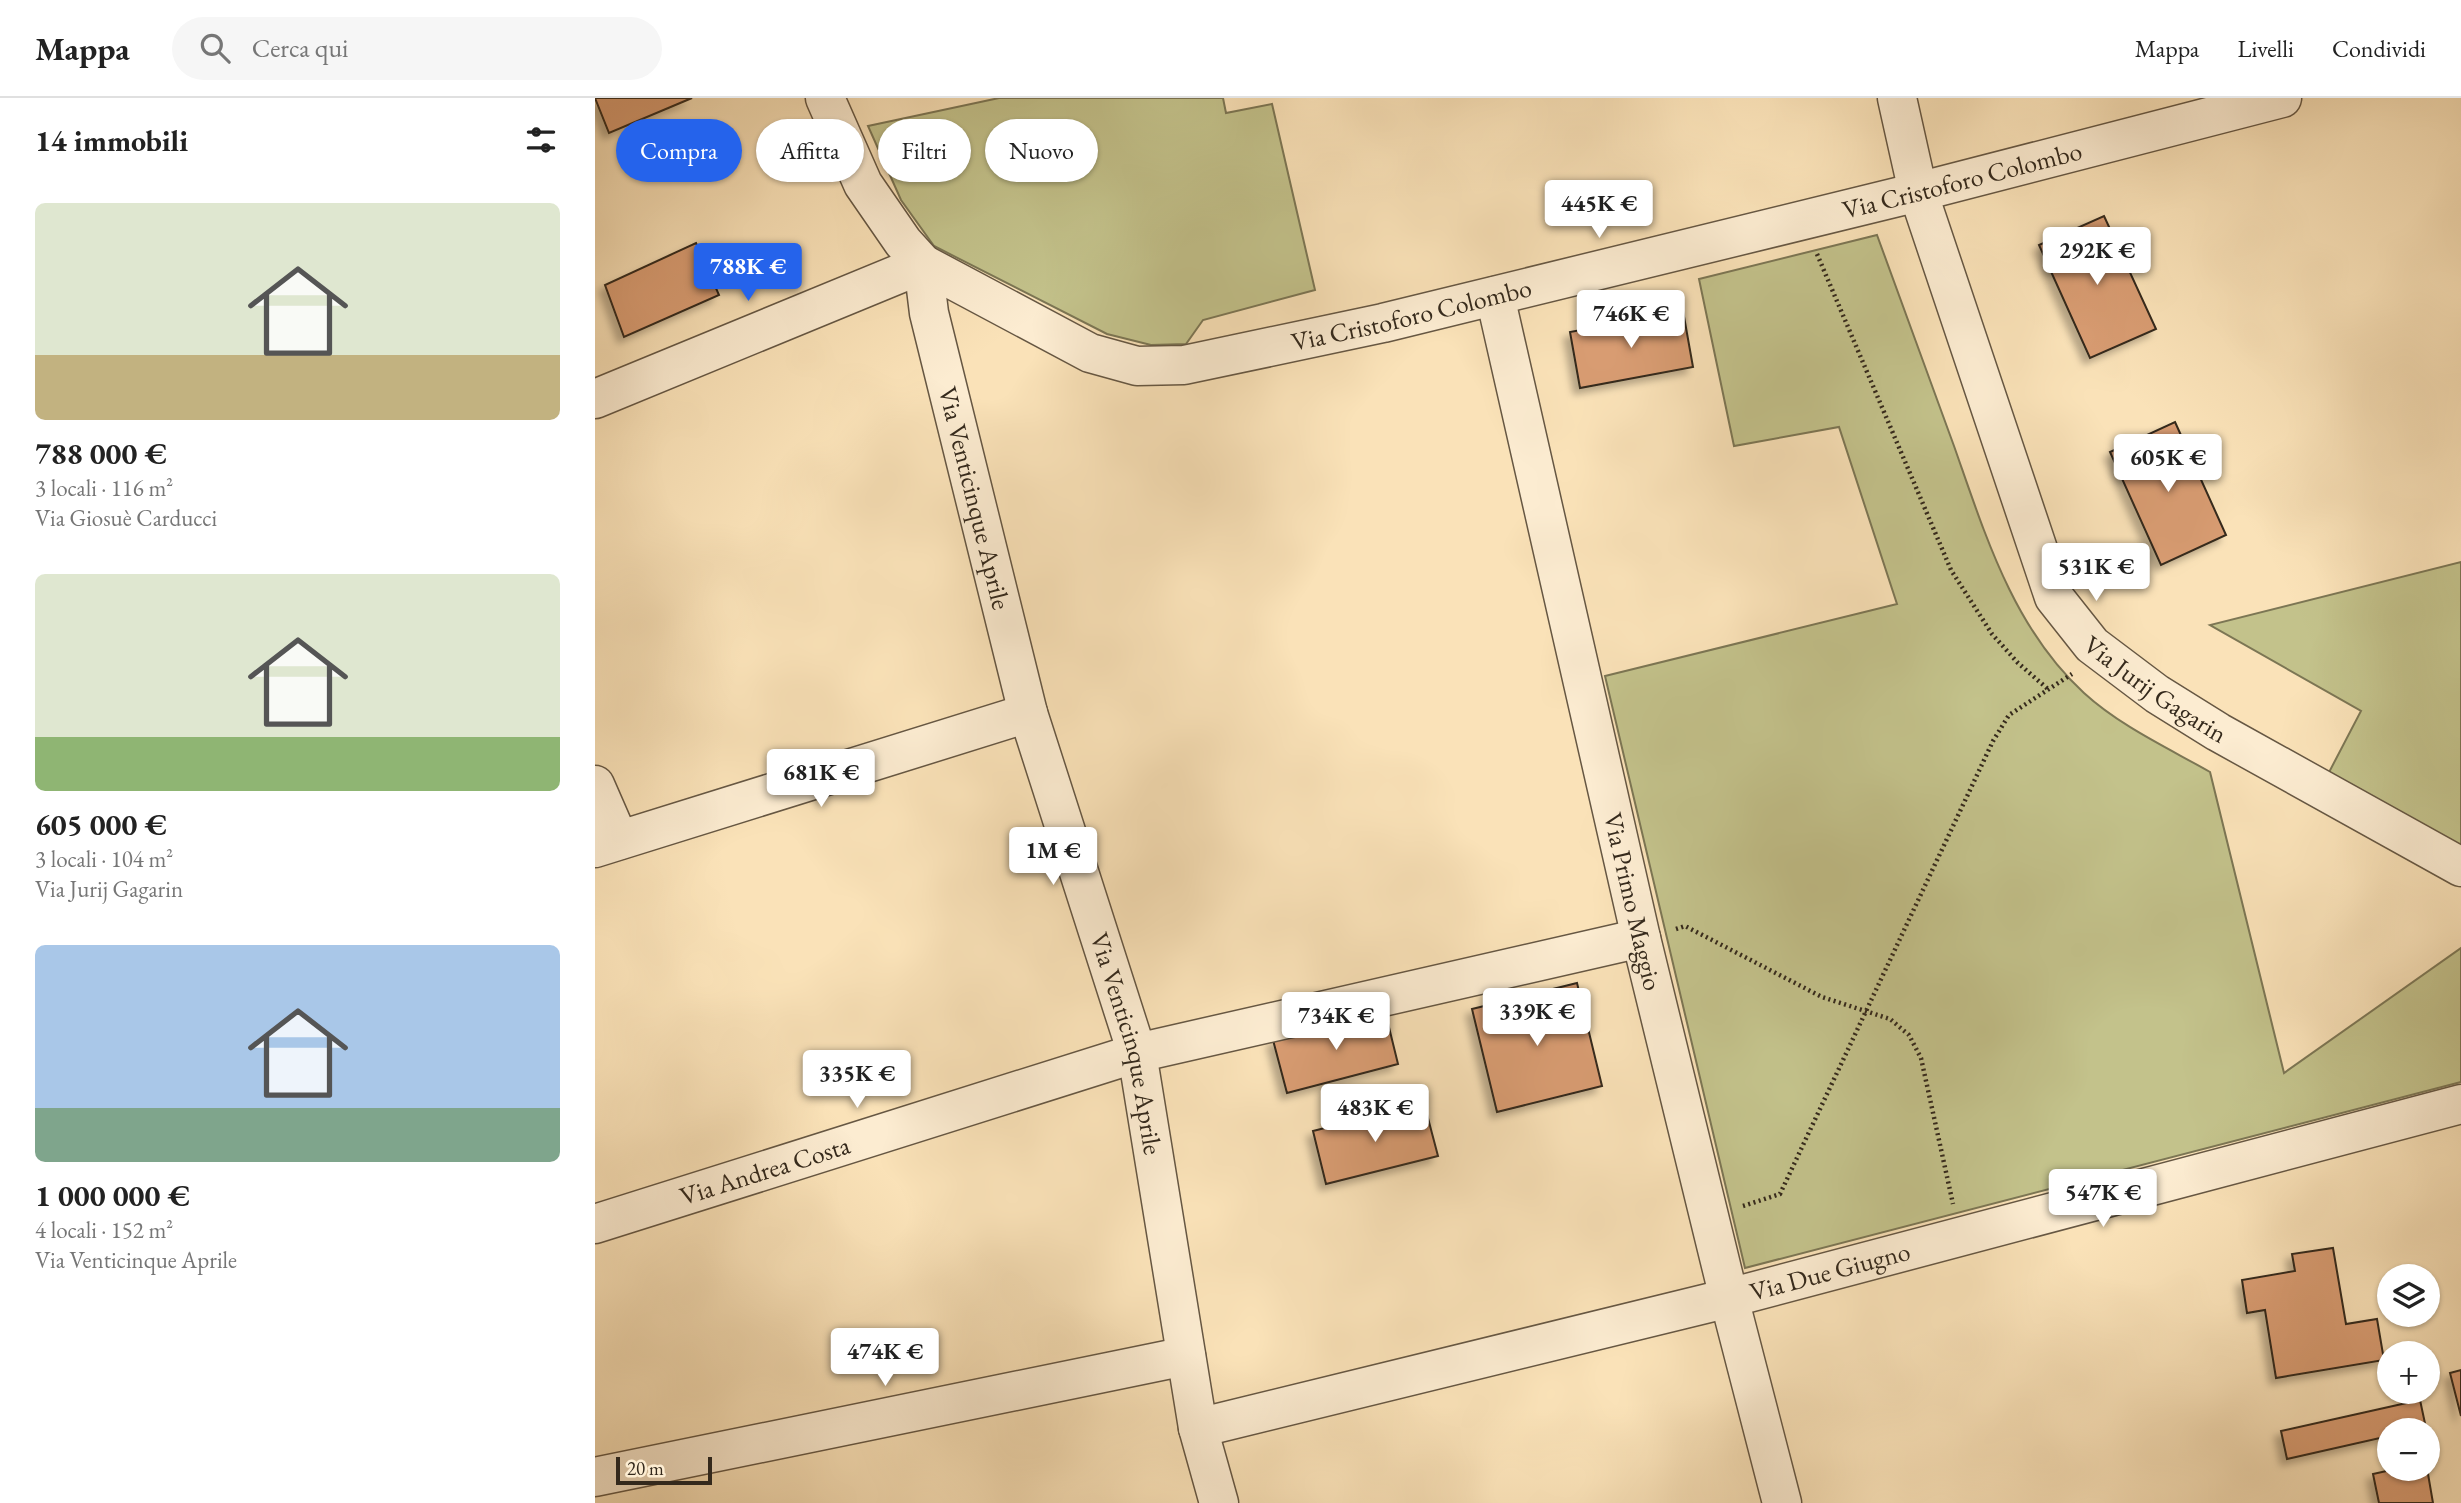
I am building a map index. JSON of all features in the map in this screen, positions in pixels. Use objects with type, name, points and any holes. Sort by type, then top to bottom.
[{"type":"street","points":[[595,399],[923,264],[903,242],[863,184],[825,98]]},
{"type":"street","name":"Via Jurij Gagarin","points":[[1897,98],[1918,192],[2054,597],[2092,645],[2157,694],[2218,732],[2461,867]]},
{"type":"street","name":"Via Cristoforo Colombo","points":[[923,264],[1090,353],[1137,366],[1184,365],[1383,323],[1495,296],[1918,192],[2282,98]]},
{"type":"street","name":"Via Venticinque Aprile","points":[[923,264],[929,313],[1028,713],[1137,1053],[1198,1428],[1219,1503]]},
{"type":"street","name":"Via Primo Maggio","points":[[1495,296],[1641,938],[1782,1503]]},
{"type":"street","points":[[595,785],[607,844],[1028,713]]},
{"type":"street","name":"Via Andrea Costa","points":[[595,1224],[1137,1053],[1641,938]]},
{"type":"street","name":"Via Due Giugno","points":[[1198,1428],[1729,1298],[2461,1104]]},
{"type":"street","points":[[595,1477],[1187,1356]]},
{"type":"path","points":[[1802,221],[1951,570],[1992,634],[2018,663],[2049,690]]},
{"type":"path","points":[[1709,1217],[1780,1194],[1993,741],[2009,715],[2077,670],[2092,645]]},
{"type":"path","points":[[1641,938],[1685,926],[1822,997],[1890,1019],[1909,1035],[1921,1058],[1960,1236]]},
{"type":"shaded area","points":[[999,98],[1223,98],[1226,113],[1272,104],[1315,290],[1203,320],[1186,344],[1151,345],[1107,334],[934,246],[901,200],[893,182],[971,182],[971,119],[901,119]]},
{"type":"shaded area","points":[[878,124],[878,148],[868,126]]},
{"type":"shaded area","points":[[1877,235],[1990,546],[2020,609],[2038,639],[2059,667],[2098,705],[2145,736],[2210,772],[2284,1073],[2461,948],[2461,1082],[1745,1268],[1605,676],[1897,604],[1839,427],[1734,446],[1699,279]]},
{"type":"shaded area","points":[[2461,562],[2461,852],[2326,778],[2361,711],[2210,625]]},
{"type":"building","points":[[595,98],[692,98],[642,119],[616,119],[616,130],[609,133]]},
{"type":"building","points":[[2104,216],[2156,329],[2090,358],[2039,245]]},
{"type":"building","points":[[696,243],[719,295],[624,337],[605,285]]},
{"type":"building","points":[[1683,311],[1693,367],[1580,388],[1570,332]]},
{"type":"building","points":[[2175,422],[2226,535],[2161,565],[2110,452]]},
{"type":"building","points":[[1577,983],[1602,1086],[1497,1112],[1472,1009]]},
{"type":"building","points":[[1385,1011],[1398,1064],[1287,1093],[1273,1040]]},
{"type":"building","points":[[1424,1103],[1438,1156],[1326,1184],[1313,1131]]},
{"type":"building","points":[[2333,1248],[2346,1324],[2377,1319],[2381,1341],[2377,1341],[2377,1361],[2276,1378],[2265,1310],[2247,1313],[2242,1280],[2295,1271],[2292,1254]]},
{"type":"building","points":[[2461,1370],[2461,1416],[2450,1373]]},
{"type":"building","points":[[2402,1404],[2421,1404],[2424,1418],[2377,1418],[2377,1439],[2287,1459],[2281,1431]]},
{"type":"building","points":[[2377,1473],[2377,1481],[2429,1481],[2433,1503],[2379,1503],[2373,1474]]}]
